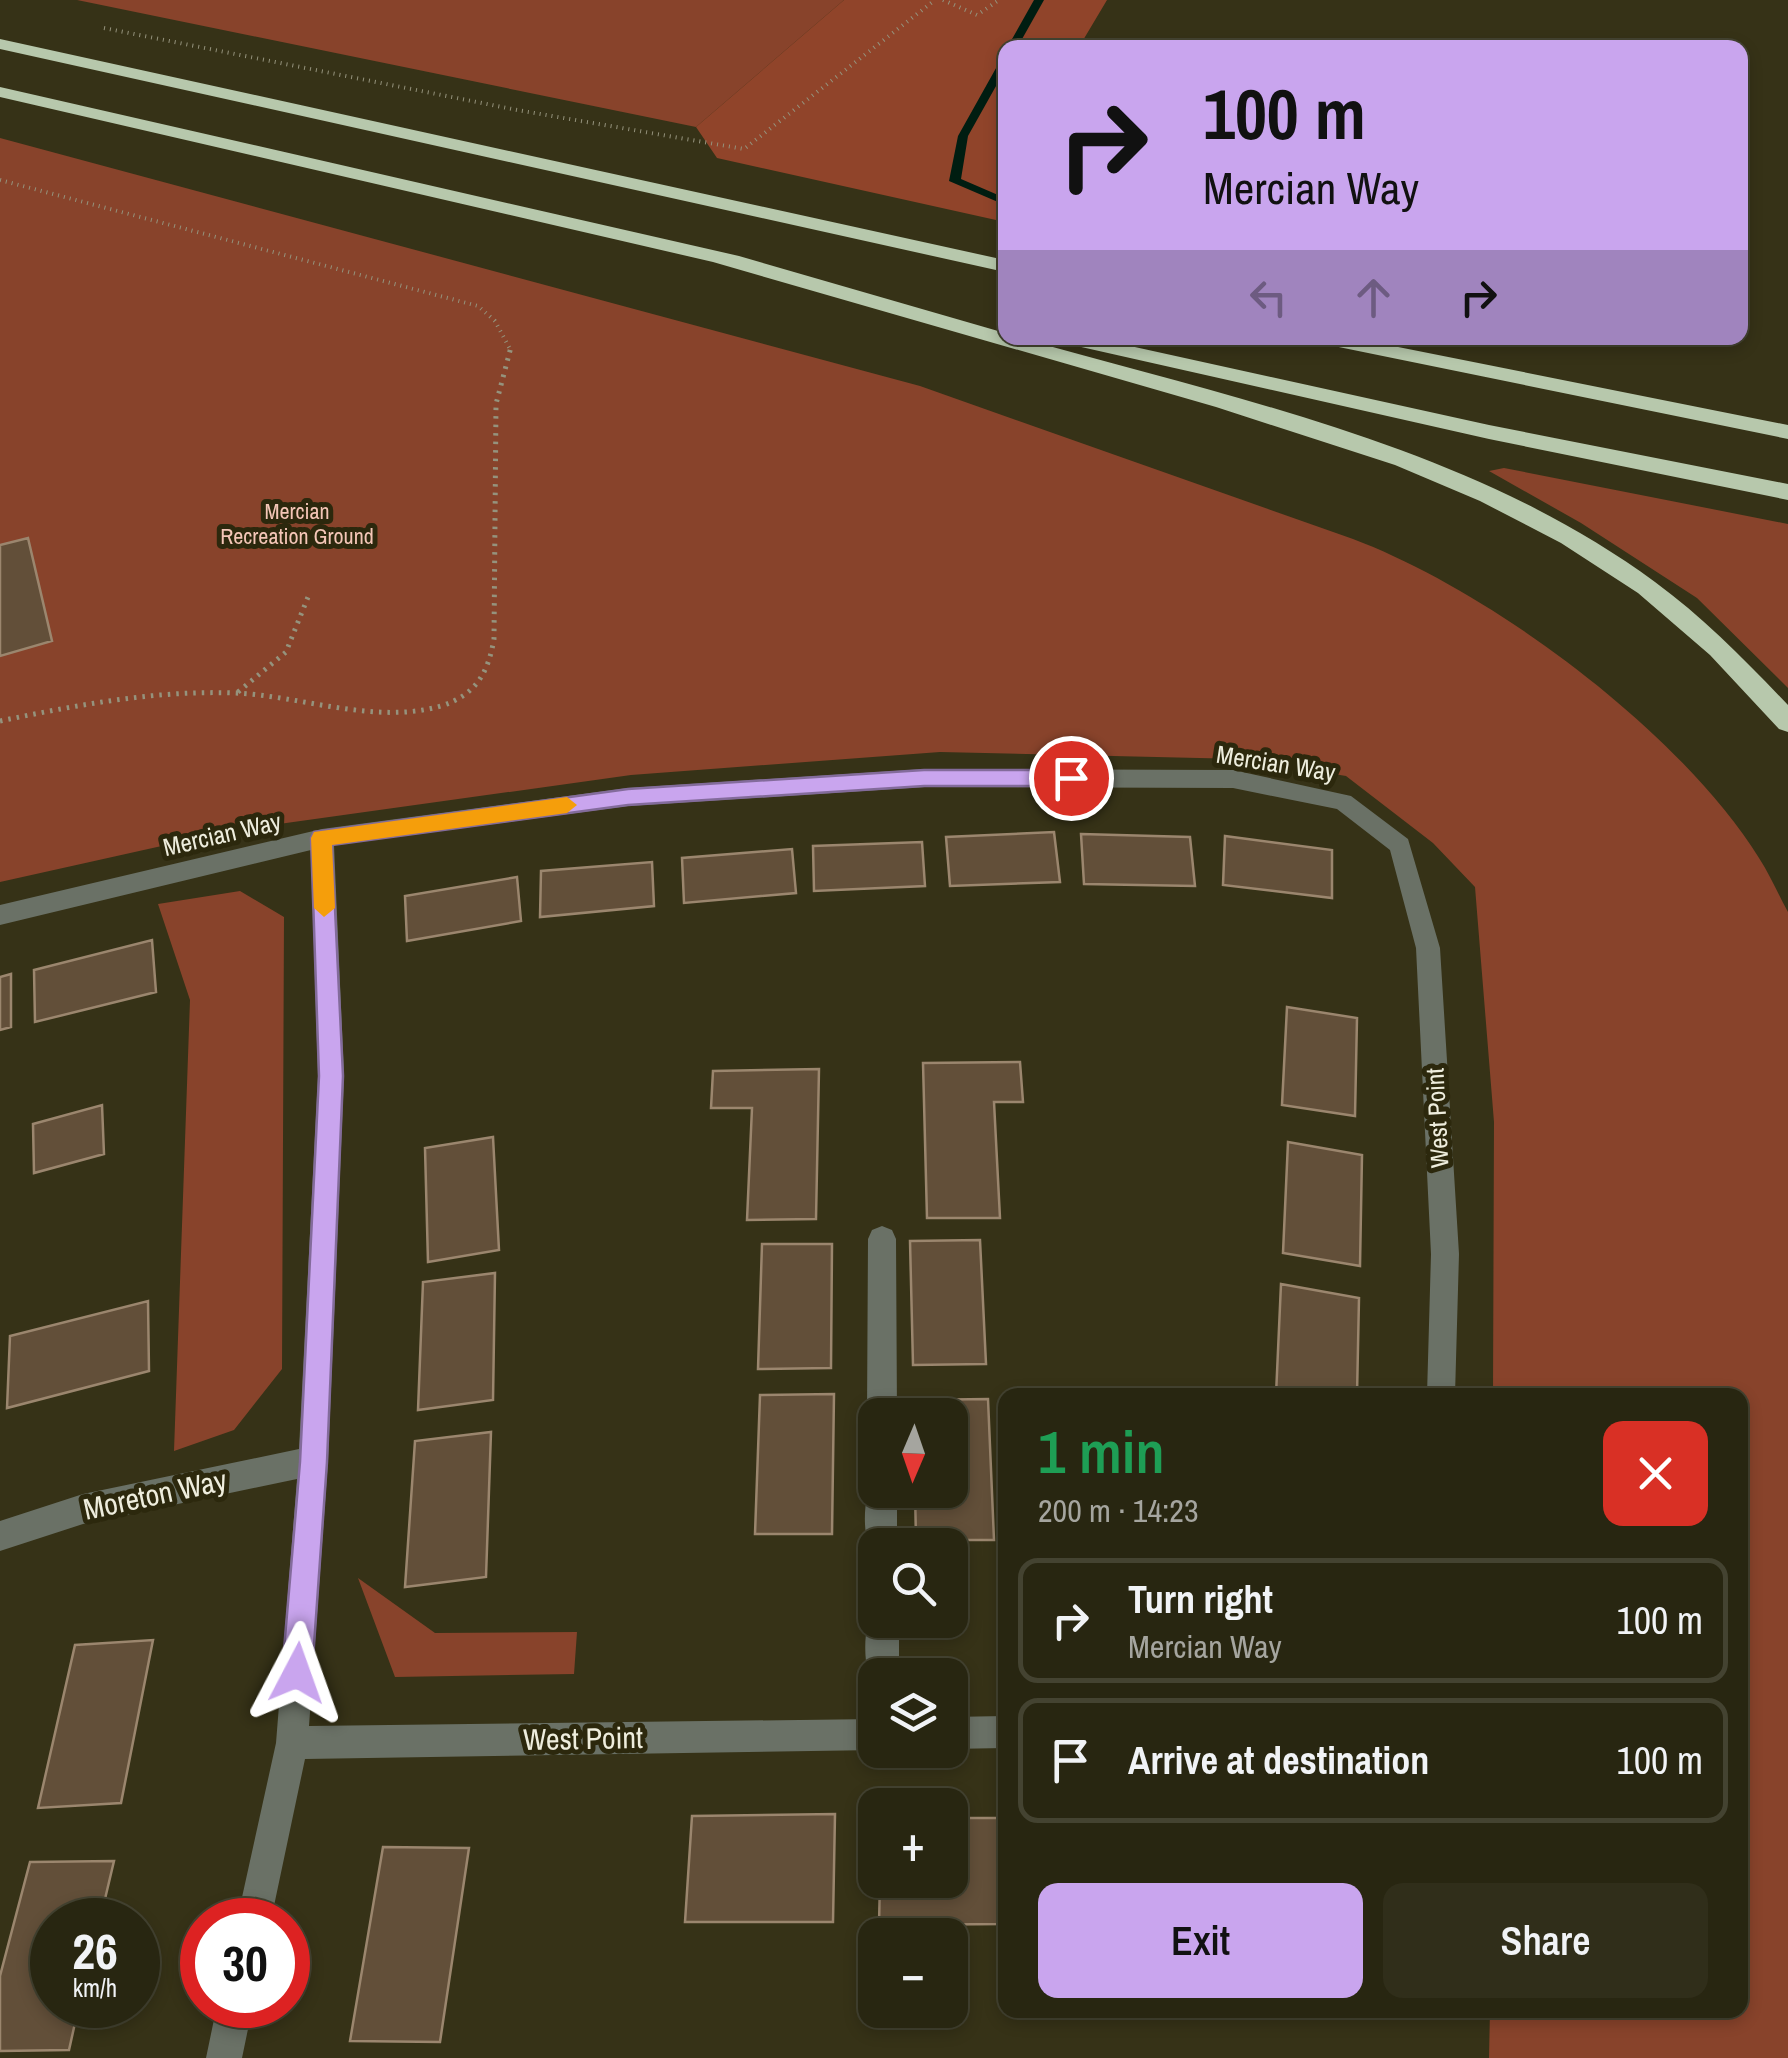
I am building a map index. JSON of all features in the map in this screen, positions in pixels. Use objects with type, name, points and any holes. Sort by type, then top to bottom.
[{"type":"highway","points":[[0,44],[998,264]]},
{"type":"highway","points":[[0,92],[998,321]]},
{"type":"highway","points":[[720,258],[998,338]]},
{"type":"highway","points":[[1022,345],[1293,423],[1424,466],[1483,490],[1574,539],[1671,606],[1722,650],[1788,722]]},
{"type":"highway","points":[[1099,345],[1488,432],[1788,492]]},
{"type":"highway","points":[[1359,345],[1788,432]]},
{"type":"street","name":"Mercian Way","points":[[0,915],[322,838],[628,797],[924,778],[1233,779],[1343,802],[1400,845]]},
{"type":"street","points":[[259,1898],[292,1743],[313,1462],[331,1076],[322,838]]},
{"type":"street","name":"West Point","points":[[1400,845],[1428,948],[1445,1254],[1441,1388]]},
{"type":"street","points":[[882,1239],[882,1398]]},
{"type":"street","name":"Moreton Way","points":[[0,1536],[83,1509],[313,1462]]},
{"type":"street","points":[[968,1733],[998,1732]]},
{"type":"street","name":"West Point","points":[[292,1743],[858,1736]]},
{"type":"street","points":[[224,2058],[230,2028]]},
{"type":"path","points":[[90,26],[498,106],[744,149],[935,0]]},
{"type":"path","points":[[944,0],[977,15],[999,0]]},
{"type":"path","points":[[0,180],[478,306],[495,321],[510,347],[496,404],[494,638],[488,671],[464,696],[414,710],[237,693],[162,694],[0,721]]},
{"type":"path","points":[[237,693],[286,652],[310,592]]},
{"type":"green space","points":[[77,0],[844,0],[696,127]]},
{"type":"green space","name":"Mercian Recreation Ground","points":[[0,138],[920,386],[1353,539],[1407,562],[1521,629],[1578,670],[1682,762],[1725,810],[1759,858],[1788,912],[1788,2058],[1489,2058],[1490,2018],[1748,2018],[1748,1388],[1493,1388],[1494,1122],[1475,887],[1433,843],[1346,776],[1242,759],[940,752],[631,775],[229,831],[0,882]]},
{"type":"green space","points":[[1504,468],[1788,524],[1788,688],[1697,598],[1581,523],[1489,471]]},
{"type":"green space","points":[[240,891],[284,917],[282,1369],[234,1430],[174,1451],[190,1000],[158,904]]},
{"type":"green space","points":[[358,1578],[435,1633],[577,1632],[574,1674],[395,1677]]},
{"type":"shaded area","points":[[844,0],[1107,0],[1083,40],[998,40],[998,220],[717,158],[696,127]]},
{"type":"building","points":[[28,538],[52,641],[0,656],[0,545]]},
{"type":"building","points":[[1054,832],[1060,882],[950,886],[946,837]]},
{"type":"building","points":[[1081,834],[1190,837],[1195,886],[1084,884]]},
{"type":"building","points":[[1225,836],[1332,850],[1332,898],[1223,885]]},
{"type":"building","points":[[922,842],[925,886],[814,891],[813,846]]},
{"type":"building","points":[[792,849],[796,893],[684,903],[682,858]]},
{"type":"building","points":[[652,862],[654,906],[540,917],[541,871]]},
{"type":"building","points":[[517,877],[521,921],[407,941],[405,896]]},
{"type":"building","points":[[152,940],[156,992],[35,1022],[34,970]]},
{"type":"building","points":[[11,974],[11,1027],[0,1030],[0,977]]},
{"type":"building","points":[[1287,1007],[1357,1018],[1355,1116],[1282,1105]]},
{"type":"building","points":[[1020,1062],[1023,1102],[994,1102],[1000,1218],[927,1218],[923,1063]]},
{"type":"building","points":[[819,1069],[816,1219],[747,1220],[752,1108],[711,1108],[713,1071]]},
{"type":"building","points":[[102,1105],[104,1154],[34,1173],[33,1124]]},
{"type":"building","points":[[493,1137],[499,1250],[428,1262],[425,1148]]},
{"type":"building","points":[[1288,1142],[1362,1155],[1360,1266],[1283,1253]]},
{"type":"building","points":[[980,1240],[986,1364],[913,1365],[910,1241]]},
{"type":"building","points":[[762,1244],[832,1244],[831,1368],[758,1369]]},
{"type":"building","points":[[495,1273],[493,1400],[418,1410],[423,1282]]},
{"type":"building","points":[[1281,1284],[1359,1298],[1357,1388],[1276,1388]]},
{"type":"building","points":[[148,1301],[149,1371],[7,1408],[10,1336]]},
{"type":"building","points":[[834,1394],[832,1534],[755,1534],[760,1395]]},
{"type":"building","points":[[968,1399],[988,1399],[994,1540],[968,1540],[968,1528],[916,1528],[915,1508],[968,1508]]},
{"type":"building","points":[[491,1432],[486,1577],[405,1587],[415,1441]]},
{"type":"building","points":[[153,1640],[121,1803],[38,1808],[75,1645]]},
{"type":"building","points":[[835,1814],[833,1922],[685,1922],[692,1816]]},
{"type":"building","points":[[968,1818],[998,1818],[998,1924],[968,1924],[968,1918],[879,1918],[880,1898],[968,1898]]},
{"type":"building","points":[[383,1847],[469,1848],[440,2042],[350,2041]]},
{"type":"building","points":[[114,1861],[105,1898],[30,1898],[30,2028],[74,2028],[69,2050],[0,2051],[0,1976],[30,1862]]},
{"type":"waterway","points":[[1016,40],[1039,0]]},
{"type":"waterway","points":[[998,74],[963,136],[955,181],[998,199]]},
{"type":"slow traffic","points":[[324,908],[322,838],[567,805]]},
{"type":"route","points":[[297,1673],[313,1462],[331,1076],[322,838],[628,797],[924,778],[1071,778]]}]
